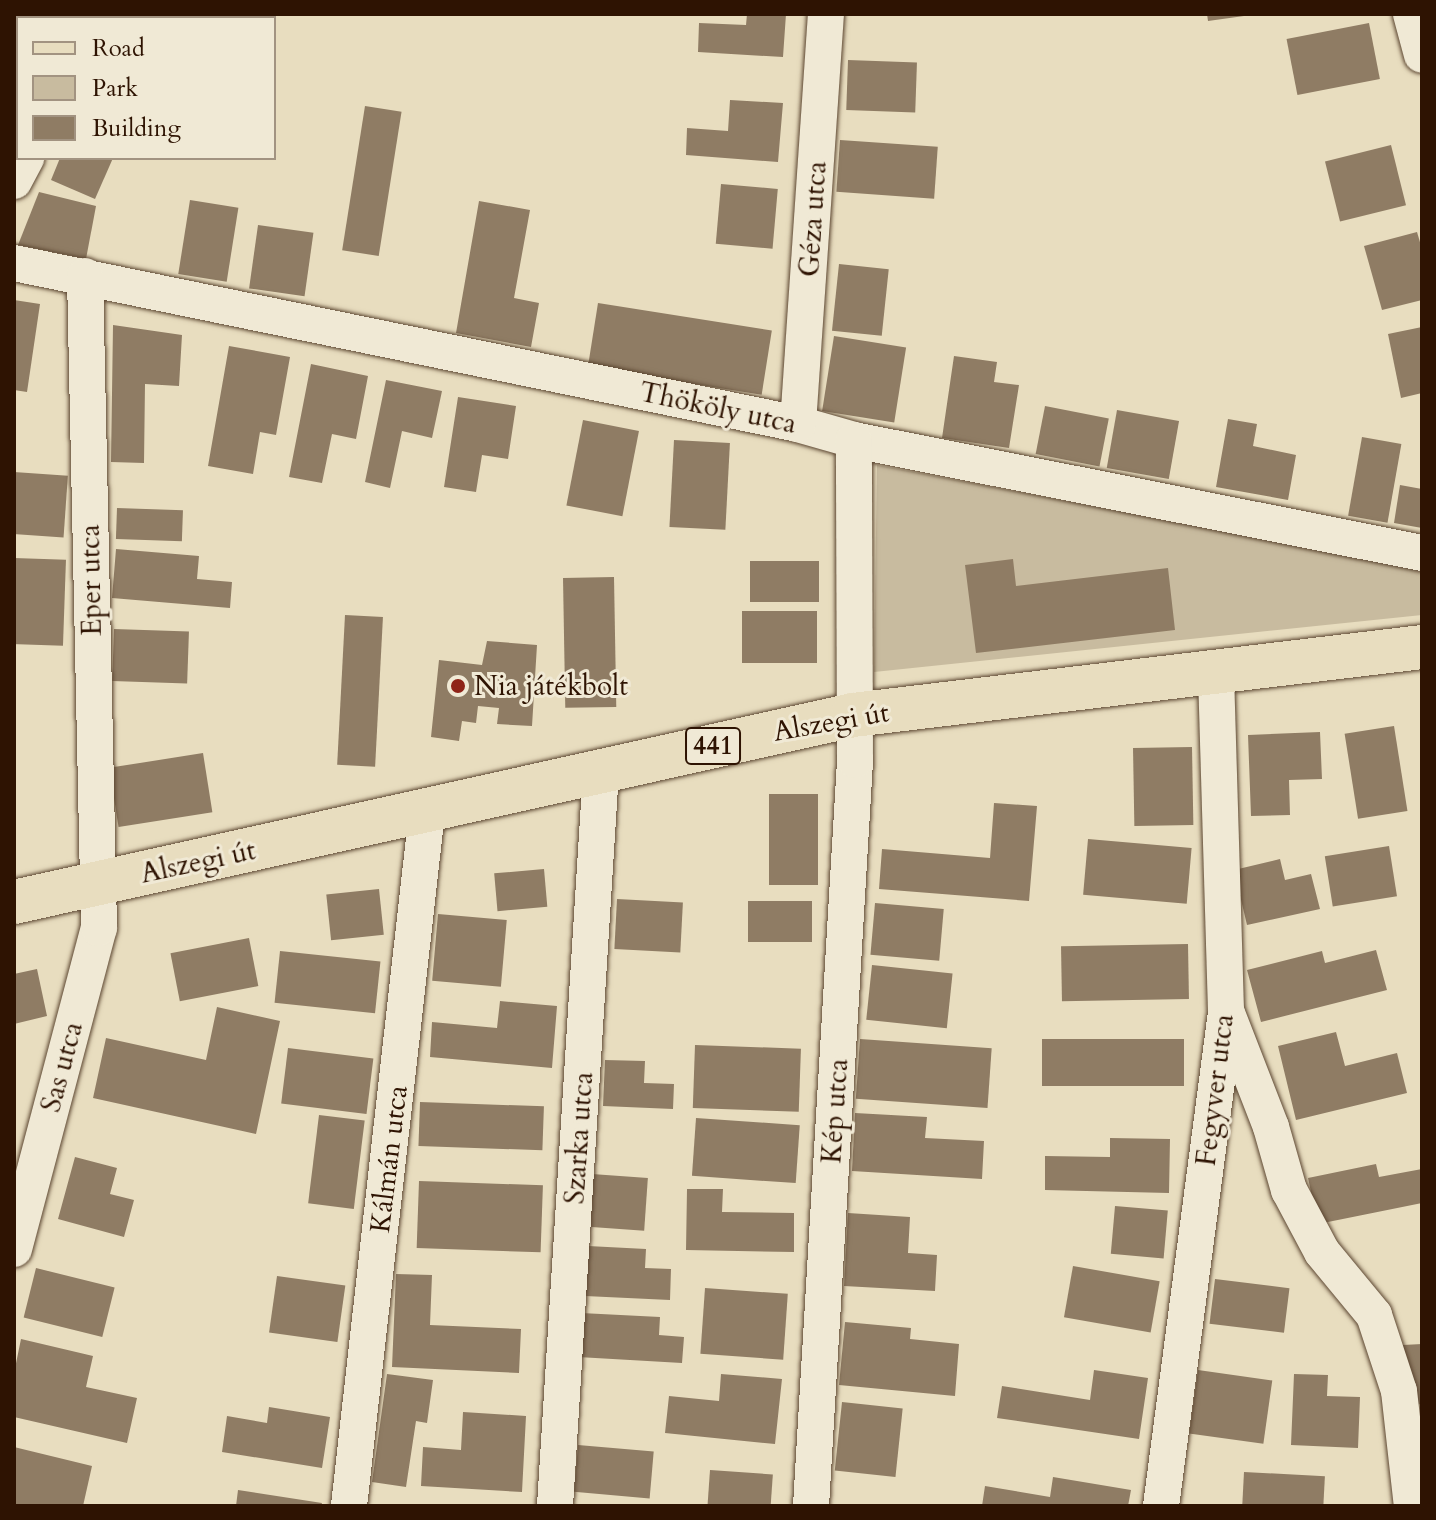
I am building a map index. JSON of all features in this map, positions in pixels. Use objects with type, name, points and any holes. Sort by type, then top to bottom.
[{"type":"main road","name":"Alszegi út","points":[[14,902],[853,715],[1422,647]]},
{"type":"street","name":"Géza utca","points":[[798,424],[826,14]]},
{"type":"street","points":[[1411,14],[1422,55]]},
{"type":"street","points":[[14,181],[25,160]]},
{"type":"street","name":"Thököly utca","points":[[14,263],[798,424],[854,440],[1422,553]]},
{"type":"street","name":"Eper utca","points":[[85,276],[97,884]]},
{"type":"street","points":[[853,715],[854,440]]},
{"type":"street","name":"Fegyver utca","points":[[1161,1506],[1226,1011],[1216,672]]},
{"type":"street","name":"Kép utca","points":[[811,1506],[848,904],[853,715]]},
{"type":"street","name":"Szarka utca","points":[[555,1506],[601,770]]},
{"type":"street","name":"Kálmán utca","points":[[349,1506],[427,812]]},
{"type":"street","name":"Sas utca","points":[[14,1249],[99,928],[97,884]]},
{"type":"street","points":[[1226,1011],[1271,1127],[1289,1190],[1322,1252],[1374,1315],[1399,1391],[1412,1506]]},
{"type":"green space","points":[[877,465],[1422,569],[1422,615],[874,672]]},
{"type":"building","points":[[747,14],[786,14],[783,57],[698,52],[699,23],[746,25]]},
{"type":"building","points":[[1207,14],[1244,14],[1244,16],[1208,21]]},
{"type":"building","points":[[1369,23],[1380,79],[1297,95],[1287,39]]},
{"type":"building","points":[[848,60],[917,62],[915,112],[846,110]]},
{"type":"building","points":[[730,100],[783,103],[778,162],[686,155],[687,128],[728,131]]},
{"type":"building","points":[[365,106],[402,112],[379,256],[342,250]]},
{"type":"building","points":[[840,140],[938,147],[934,199],[836,192]]},
{"type":"building","points":[[1391,145],[1406,205],[1340,222],[1325,161]]},
{"type":"building","points":[[59,160],[112,160],[95,199],[51,180]]},
{"type":"building","points":[[721,184],[778,189],[773,249],[716,244]]},
{"type":"building","points":[[39,192],[96,206],[86,259],[18,245]]},
{"type":"building","points":[[190,200],[238,208],[227,282],[178,274]]},
{"type":"building","points":[[479,201],[530,210],[514,298],[539,303],[531,347],[456,333]]},
{"type":"building","points":[[258,225],[313,233],[305,296],[249,288]]},
{"type":"building","points":[[1417,232],[1422,249],[1422,300],[1382,310],[1364,246]]},
{"type":"building","points":[[839,264],[889,269],[882,336],[832,331]]},
{"type":"building","points":[[14,300],[40,304],[27,392],[14,390]]},
{"type":"building","points":[[598,303],[772,331],[762,395],[588,367]]},
{"type":"building","points":[[113,325],[182,335],[179,386],[145,384],[144,463],[111,462]]},
{"type":"building","points":[[1422,327],[1422,393],[1401,398],[1388,334]]},
{"type":"building","points":[[834,336],[906,347],[894,422],[822,411]]},
{"type":"building","points":[[229,346],[290,357],[276,435],[260,432],[253,474],[208,466]]},
{"type":"building","points":[[954,356],[997,362],[994,382],[1019,385],[1009,448],[942,438]]},
{"type":"building","points":[[311,364],[368,376],[356,439],[332,434],[322,483],[289,477]]},
{"type":"building","points":[[386,380],[442,391],[432,438],[402,431],[390,488],[365,482]]},
{"type":"building","points":[[458,397],[516,406],[508,459],[482,455],[476,492],[444,487]]},
{"type":"building","points":[[1045,406],[1109,418],[1099,467],[1036,454]]},
{"type":"building","points":[[1117,410],[1179,421],[1169,479],[1107,468]]},
{"type":"building","points":[[1228,419],[1257,424],[1253,446],[1296,455],[1288,500],[1216,487]]},
{"type":"building","points":[[583,420],[639,431],[622,516],[566,505]]},
{"type":"building","points":[[1362,437],[1401,444],[1388,523],[1348,516]]},
{"type":"building","points":[[674,440],[730,443],[725,530],[669,527]]},
{"type":"building","points":[[14,472],[68,476],[64,538],[14,534]]},
{"type":"building","points":[[1400,485],[1422,489],[1422,528],[1394,523]]},
{"type":"building","points":[[117,508],[183,510],[182,541],[116,539]]},
{"type":"building","points":[[116,549],[199,556],[197,579],[232,582],[230,608],[112,598]]},
{"type":"building","points":[[14,558],[66,560],[63,646],[14,644]]},
{"type":"building","points":[[1013,559],[1016,586],[1168,568],[1175,630],[976,653],[965,565]]},
{"type":"building","points":[[750,561],[819,561],[819,602],[750,602]]},
{"type":"building","points":[[614,577],[616,707],[565,708],[563,578]]},
{"type":"building","points":[[742,611],[817,611],[817,663],[742,663]]},
{"type":"building","points":[[345,615],[383,617],[375,767],[337,765]]},
{"type":"building","points":[[114,629],[189,632],[187,684],[112,681]]},
{"type":"building","points":[[487,641],[537,645],[532,726],[497,724],[499,708],[478,706],[476,723],[462,721],[459,741],[431,737],[439,660],[482,665]]},
{"type":"building","points":[[1394,726],[1407,811],[1358,819],[1345,734]]},
{"type":"building","points":[[1320,732],[1322,779],[1289,780],[1290,815],[1251,816],[1248,735]]},
{"type":"building","points":[[1192,747],[1193,825],[1134,826],[1133,748]]},
{"type":"building","points":[[203,753],[212,812],[119,827],[109,768]]},
{"type":"building","points":[[769,794],[818,794],[818,885],[769,885]]},
{"type":"building","points":[[994,803],[1037,806],[1029,901],[879,889],[882,849],[990,858]]},
{"type":"building","points":[[1088,839],[1192,848],[1187,904],[1083,895]]},
{"type":"building","points":[[1389,846],[1397,896],[1333,907],[1325,856]]},
{"type":"building","points":[[1280,859],[1285,880],[1311,874],[1320,909],[1247,925],[1234,870]]},
{"type":"building","points":[[544,869],[547,907],[498,911],[494,873]]},
{"type":"building","points":[[379,889],[384,935],[331,940],[326,895]]},
{"type":"building","points":[[617,899],[683,902],[680,952],[614,949]]},
{"type":"building","points":[[748,901],[812,901],[812,942],[748,942]]},
{"type":"building","points":[[875,903],[944,909],[939,961],[870,955]]},
{"type":"building","points":[[438,914],[507,920],[501,987],[432,981]]},
{"type":"building","points":[[249,938],[258,986],[180,1001],[170,953]]},
{"type":"building","points":[[1188,944],[1189,999],[1062,1001],[1061,946]]},
{"type":"building","points":[[1376,950],[1387,990],[1261,1022],[1247,970],[1322,951],[1325,963]]},
{"type":"building","points":[[280,951],[380,962],[375,1013],[275,1003]]},
{"type":"building","points":[[872,965],[953,973],[947,1028],[866,1020]]},
{"type":"building","points":[[37,969],[47,1016],[14,1024],[14,974]]},
{"type":"building","points":[[500,1001],[557,1006],[552,1068],[430,1057],[432,1022],[497,1028]]},
{"type":"building","points":[[217,1007],[280,1021],[256,1134],[93,1098],[106,1038],[206,1060]]},
{"type":"building","points":[[1336,1032],[1345,1066],[1397,1053],[1407,1093],[1296,1120],[1278,1046]]},
{"type":"building","points":[[860,1039],[992,1048],[987,1108],[856,1099]]},
{"type":"building","points":[[1042,1039],[1184,1039],[1184,1086],[1042,1086]]},
{"type":"building","points":[[695,1045],[801,1049],[799,1112],[693,1108]]},
{"type":"building","points":[[288,1048],[373,1058],[367,1114],[281,1104]]},
{"type":"building","points":[[605,1060],[645,1061],[644,1083],[674,1084],[673,1109],[603,1106]]},
{"type":"building","points":[[420,1102],[544,1106],[542,1150],[418,1146]]},
{"type":"building","points":[[855,1113],[927,1117],[925,1138],[984,1141],[982,1179],[852,1171]]},
{"type":"building","points":[[319,1115],[365,1121],[354,1209],[308,1203]]},
{"type":"building","points":[[696,1118],[800,1125],[796,1183],[692,1176]]},
{"type":"building","points":[[1110,1138],[1170,1139],[1169,1193],[1045,1190],[1045,1156],[1110,1157]]},
{"type":"building","points":[[75,1157],[117,1168],[110,1194],[134,1200],[124,1237],[58,1219]]},
{"type":"building","points":[[1376,1164],[1379,1177],[1422,1169],[1422,1203],[1318,1224],[1308,1178]]},
{"type":"building","points":[[592,1174],[648,1178],[644,1231],[588,1227]]},
{"type":"building","points":[[419,1181],[543,1185],[541,1252],[417,1248]]},
{"type":"building","points":[[687,1189],[723,1189],[722,1212],[794,1213],[794,1252],[686,1250]]},
{"type":"building","points":[[1115,1206],[1168,1211],[1164,1258],[1111,1254]]},
{"type":"building","points":[[848,1213],[910,1217],[908,1253],[937,1255],[935,1291],[844,1286]]},
{"type":"building","points":[[588,1246],[646,1249],[645,1268],[671,1269],[670,1300],[585,1296]]},
{"type":"building","points":[[1073,1266],[1160,1281],[1151,1332],[1064,1317]]},
{"type":"building","points":[[36,1268],[115,1288],[102,1337],[24,1317]]},
{"type":"building","points":[[396,1274],[432,1275],[430,1325],[521,1329],[519,1373],[392,1367]]},
{"type":"building","points":[[277,1276],[345,1286],[337,1342],[269,1332]]},
{"type":"building","points":[[1215,1279],[1289,1288],[1284,1333],[1210,1324]]},
{"type":"building","points":[[705,1288],[788,1294],[783,1360],[700,1354]]},
{"type":"building","points":[[581,1313],[660,1317],[659,1335],[684,1337],[682,1363],[578,1357]]},
{"type":"building","points":[[845,1322],[911,1328],[910,1339],[959,1344],[955,1396],[839,1385]]},
{"type":"building","points":[[21,1339],[93,1356],[86,1387],[137,1398],[127,1443],[14,1417],[14,1373]]},
{"type":"building","points":[[1422,1344],[1422,1404],[1408,1405],[1403,1345]]},
{"type":"building","points":[[1094,1370],[1148,1378],[1139,1439],[997,1418],[1002,1386],[1090,1400]]},
{"type":"building","points":[[1198,1370],[1272,1380],[1263,1444],[1189,1433]]},
{"type":"building","points":[[387,1374],[433,1380],[427,1423],[416,1421],[406,1487],[372,1482]]},
{"type":"building","points":[[721,1374],[782,1379],[775,1444],[665,1433],[669,1396],[719,1401]]},
{"type":"building","points":[[1294,1374],[1328,1375],[1327,1396],[1360,1397],[1358,1448],[1291,1445]]},
{"type":"building","points":[[842,1402],[903,1408],[895,1477],[835,1471]]},
{"type":"building","points":[[269,1407],[330,1417],[322,1468],[222,1452],[227,1416],[267,1423]]},
{"type":"building","points":[[463,1412],[526,1416],[522,1492],[421,1486],[423,1447],[461,1450]]},
{"type":"building","points":[[578,1445],[654,1452],[650,1498],[574,1492]]},
{"type":"building","points":[[14,1447],[92,1466],[83,1506],[14,1506]]},
{"type":"building","points":[[710,1470],[773,1474],[771,1506],[707,1506]]},
{"type":"building","points":[[1244,1472],[1325,1476],[1323,1506],[1242,1506]]},
{"type":"building","points":[[1053,1477],[1131,1490],[1128,1506],[982,1506],[985,1486],[1050,1497]]},
{"type":"building","points":[[238,1490],[322,1503],[321,1506],[236,1506]]},
{"type":"place","name":"Nia játékbolt","points":[[458,686]]}]
